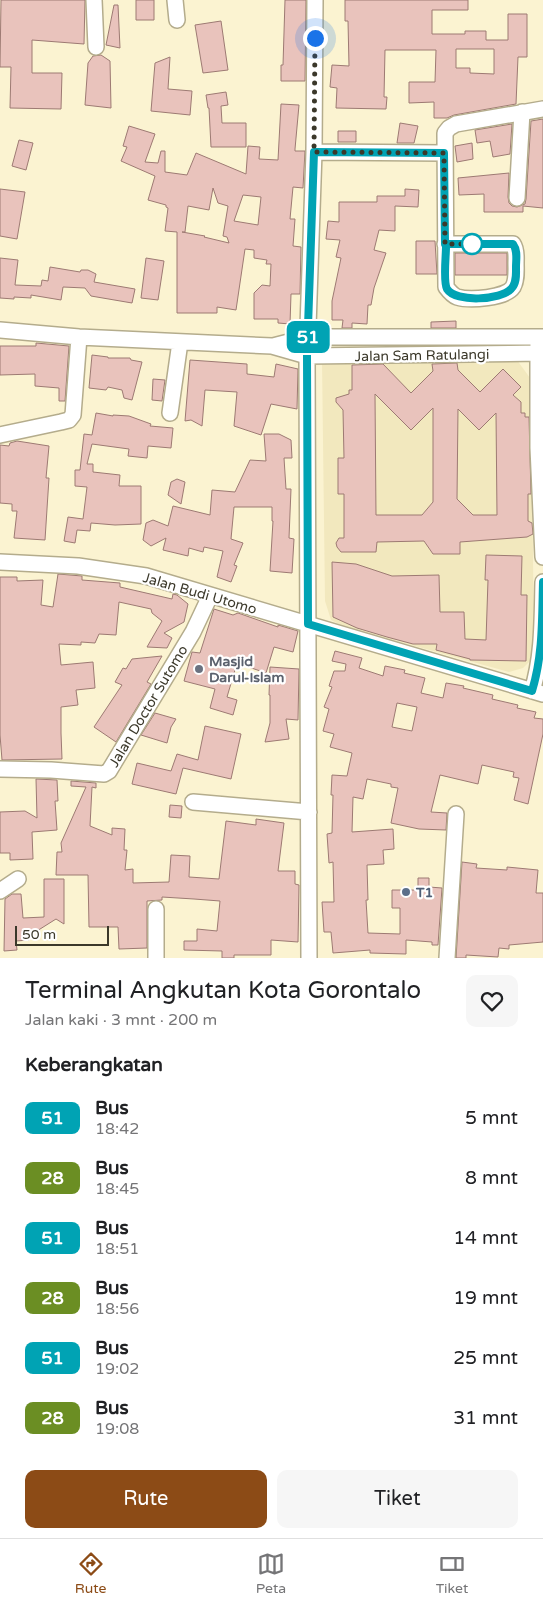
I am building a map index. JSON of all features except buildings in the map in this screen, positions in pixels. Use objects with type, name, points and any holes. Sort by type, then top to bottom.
[{"type":"street","points":[[94,0],[96,47]]},
{"type":"street","points":[[175,0],[177,20]]},
{"type":"street","points":[[309,958],[307,356],[314,152],[315,0]]},
{"type":"street","points":[[445,244],[513,244],[516,254],[516,282],[512,288],[504,294],[474,299],[457,297],[450,294],[446,287],[445,244],[444,153],[445,133],[456,124],[543,109]]},
{"type":"street","points":[[517,198],[522,112]]},
{"type":"street","points":[[314,152],[444,153]]},
{"type":"street","name":"Jalan Sam Ratulangi","points":[[0,330],[79,337],[272,346],[307,356],[540,353]]},
{"type":"street","points":[[0,435],[72,418],[74,415],[79,337]]},
{"type":"street","name":"Jalan Sam Ratulangi","points":[[272,346],[308,337],[540,338]]},
{"type":"street","points":[[540,338],[538,448],[543,557]]},
{"type":"street","points":[[170,414],[180,342]]},
{"type":"street","name":"Jalan Budi Utomo","points":[[0,562],[78,566],[146,576],[538,693]]},
{"type":"street","points":[[538,693],[538,672],[542,646],[543,582]]},
{"type":"street","name":"Jalan Doctor Sutomo","points":[[0,769],[104,774],[109,771],[193,632],[210,596]]},
{"type":"street","points":[[193,802],[309,812]]},
{"type":"street","points":[[447,958],[456,814]]},
{"type":"street","points":[[0,891],[18,879]]},
{"type":"street","points":[[156,909],[156,958]]},
{"type":"shaded area","points":[[322,360],[517,360],[530,378],[537,424],[532,466],[534,648],[530,661],[523,668],[509,672],[343,626],[331,620],[325,601]]},
{"type":"bus line","name":"51","points":[[446,247],[446,287],[450,294],[457,297],[474,299],[504,294],[516,282],[516,254],[513,244],[445,244],[444,153],[314,152],[307,356],[308,624],[532,691],[538,672],[542,646],[543,582]]},
{"type":"place","name":"Masjid Darul-Islam","points":[[199,669]]},
{"type":"place","name":"T1","points":[[406,892]]},
{"type":"route","points":[[315,38],[314,152],[444,153],[445,244],[475,244],[472,244]]}]
